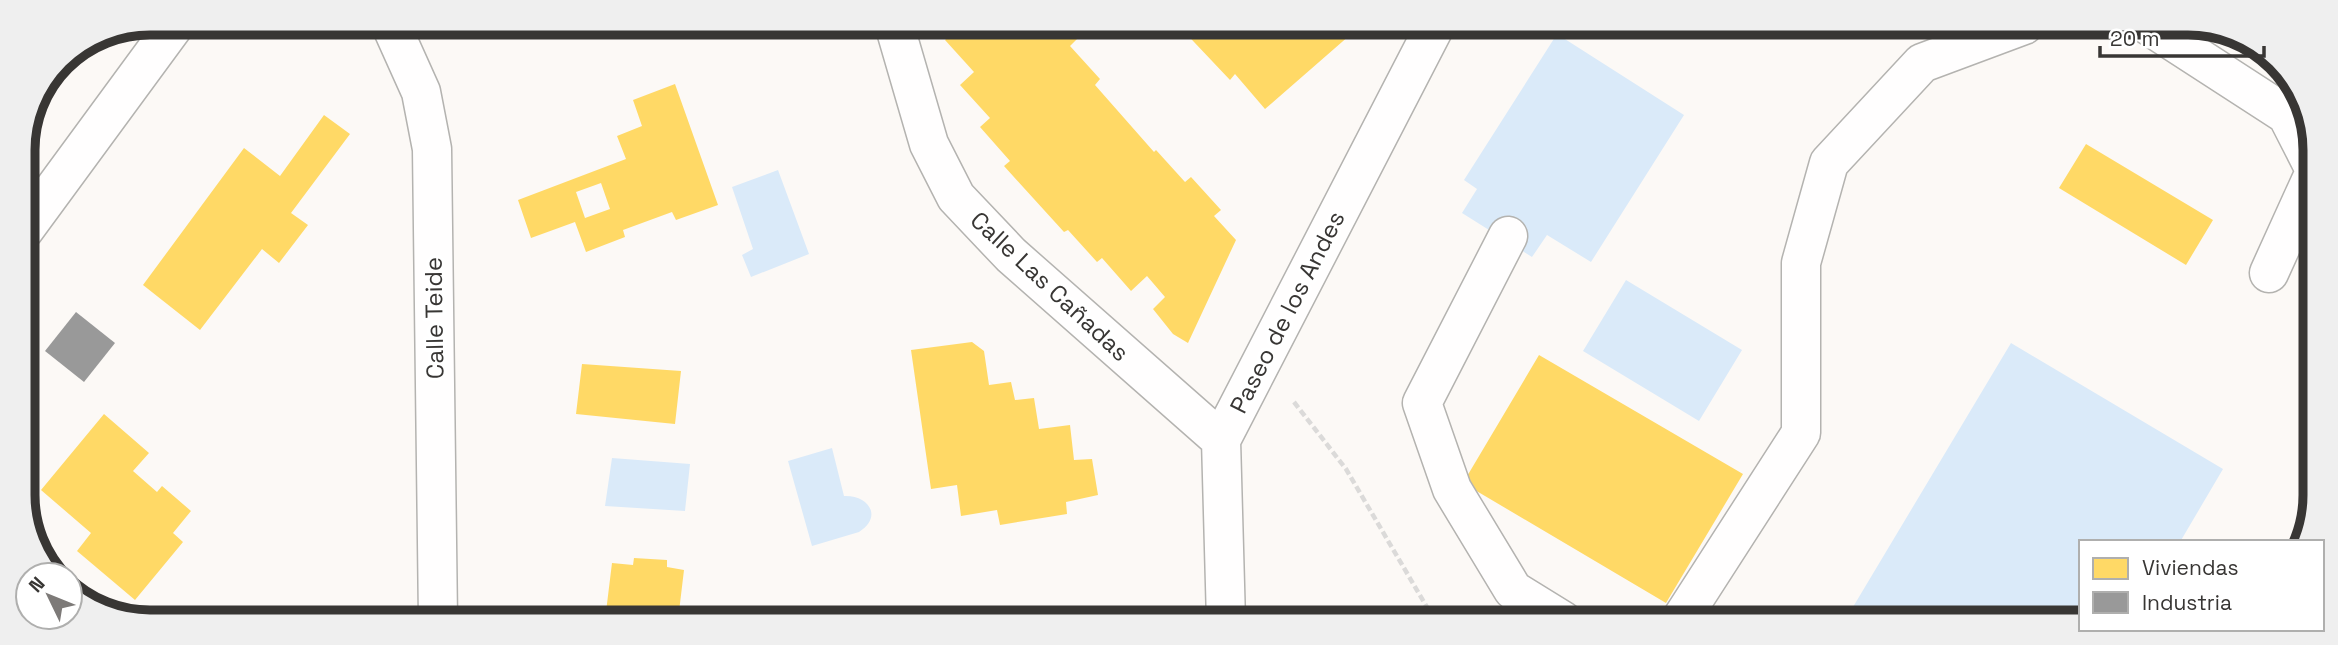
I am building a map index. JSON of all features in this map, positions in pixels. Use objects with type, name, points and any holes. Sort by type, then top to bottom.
[{"type":"street","points":[[35,214],[167,35]]},
{"type":"street","name":"Calle Teide","points":[[395,35],[421,92],[432,149],[438,610]]},
{"type":"street","name":"Calle Las Cañadas","points":[[897,35],[929,144],[956,197],[1011,255],[1221,440]]},
{"type":"street","name":"Paseo de los Andes","points":[[1226,610],[1221,440],[1430,35]]},
{"type":"street","points":[[1688,610],[1801,433],[1801,262],[1829,163],[1922,63],[1997,35]]},
{"type":"street","points":[[2165,35],[2295,111],[2301,130]]},
{"type":"street","points":[[2269,273],[2303,198]]},
{"type":"street","points":[[1508,236],[1422,403],[1452,489],[1513,590],[1545,610]]},
{"type":"path","points":[[1261,359],[1346,470],[1429,610]]},
{"type":"water","points":[[1556,35],[1684,115],[1591,262],[1547,235],[1532,257],[1462,213],[1477,189],[1464,180]]},
{"type":"water","points":[[778,170],[809,254],[751,277],[742,255],[753,249],[732,187]]},
{"type":"water","points":[[1626,280],[1742,350],[1699,421],[1583,351]]},
{"type":"water","points":[[2011,343],[2223,469],[2181,540],[2079,540],[2079,610],[1851,610]]},
{"type":"water","points":[[832,448],[844,496],[866,503],[870,508],[870,520],[859,532],[812,546],[788,461]]},
{"type":"water","points":[[612,458],[690,464],[685,511],[605,506]]},
{"type":"building: Viviendas","points":[[950,35],[1077,35],[1079,37],[1070,46],[1100,79],[1095,85],[1154,152],[1156,150],[1185,182],[1191,177],[1221,210],[1214,216],[1236,240],[1188,343],[1173,334],[1153,309],[1165,297],[1147,276],[1131,291],[1102,258],[1097,262],[1068,230],[1064,232],[1004,166],[1010,161],[980,127],[990,118],[960,85],[974,72],[945,40]]},
{"type":"building: Viviendas","points":[[1187,35],[1350,35],[1265,109],[1235,74],[1230,80]]},
{"type":"building: Viviendas","points":[[675,84],[718,205],[676,220],[672,212],[623,230],[625,237],[586,252],[575,222],[531,238],[518,200],[626,159],[617,136],[642,126],[633,100]],"holes":[[[601,183],[610,209],[585,218],[576,192]]]},
{"type":"building: Viviendas","points":[[324,115],[350,134],[291,213],[308,225],[279,263],[262,249],[200,330],[143,285],[244,148],[280,176]]},
{"type":"building: Viviendas","points":[[2086,144],[2213,220],[2186,265],[2059,188]]},
{"type":"building: Viviendas","points":[[972,342],[984,351],[989,385],[1011,382],[1015,400],[1034,398],[1039,429],[1070,425],[1074,460],[1092,459],[1098,495],[1066,502],[1067,514],[1000,525],[997,510],[961,516],[957,485],[931,489],[911,350]]},
{"type":"building: Viviendas","points":[[1539,355],[1743,474],[1666,603],[1463,483]]},
{"type":"building: Viviendas","points":[[582,364],[681,371],[675,424],[576,414]]},
{"type":"building: Viviendas","points":[[104,414],[149,453],[133,471],[157,492],[162,486],[191,511],[173,533],[183,542],[135,600],[77,551],[91,533],[41,490]]},
{"type":"building: Viviendas","points":[[634,558],[667,560],[667,567],[684,570],[679,610],[606,610],[612,563],[633,565]]},
{"type":"building: Industria","points":[[76,312],[115,343],[84,382],[45,351]]}]
